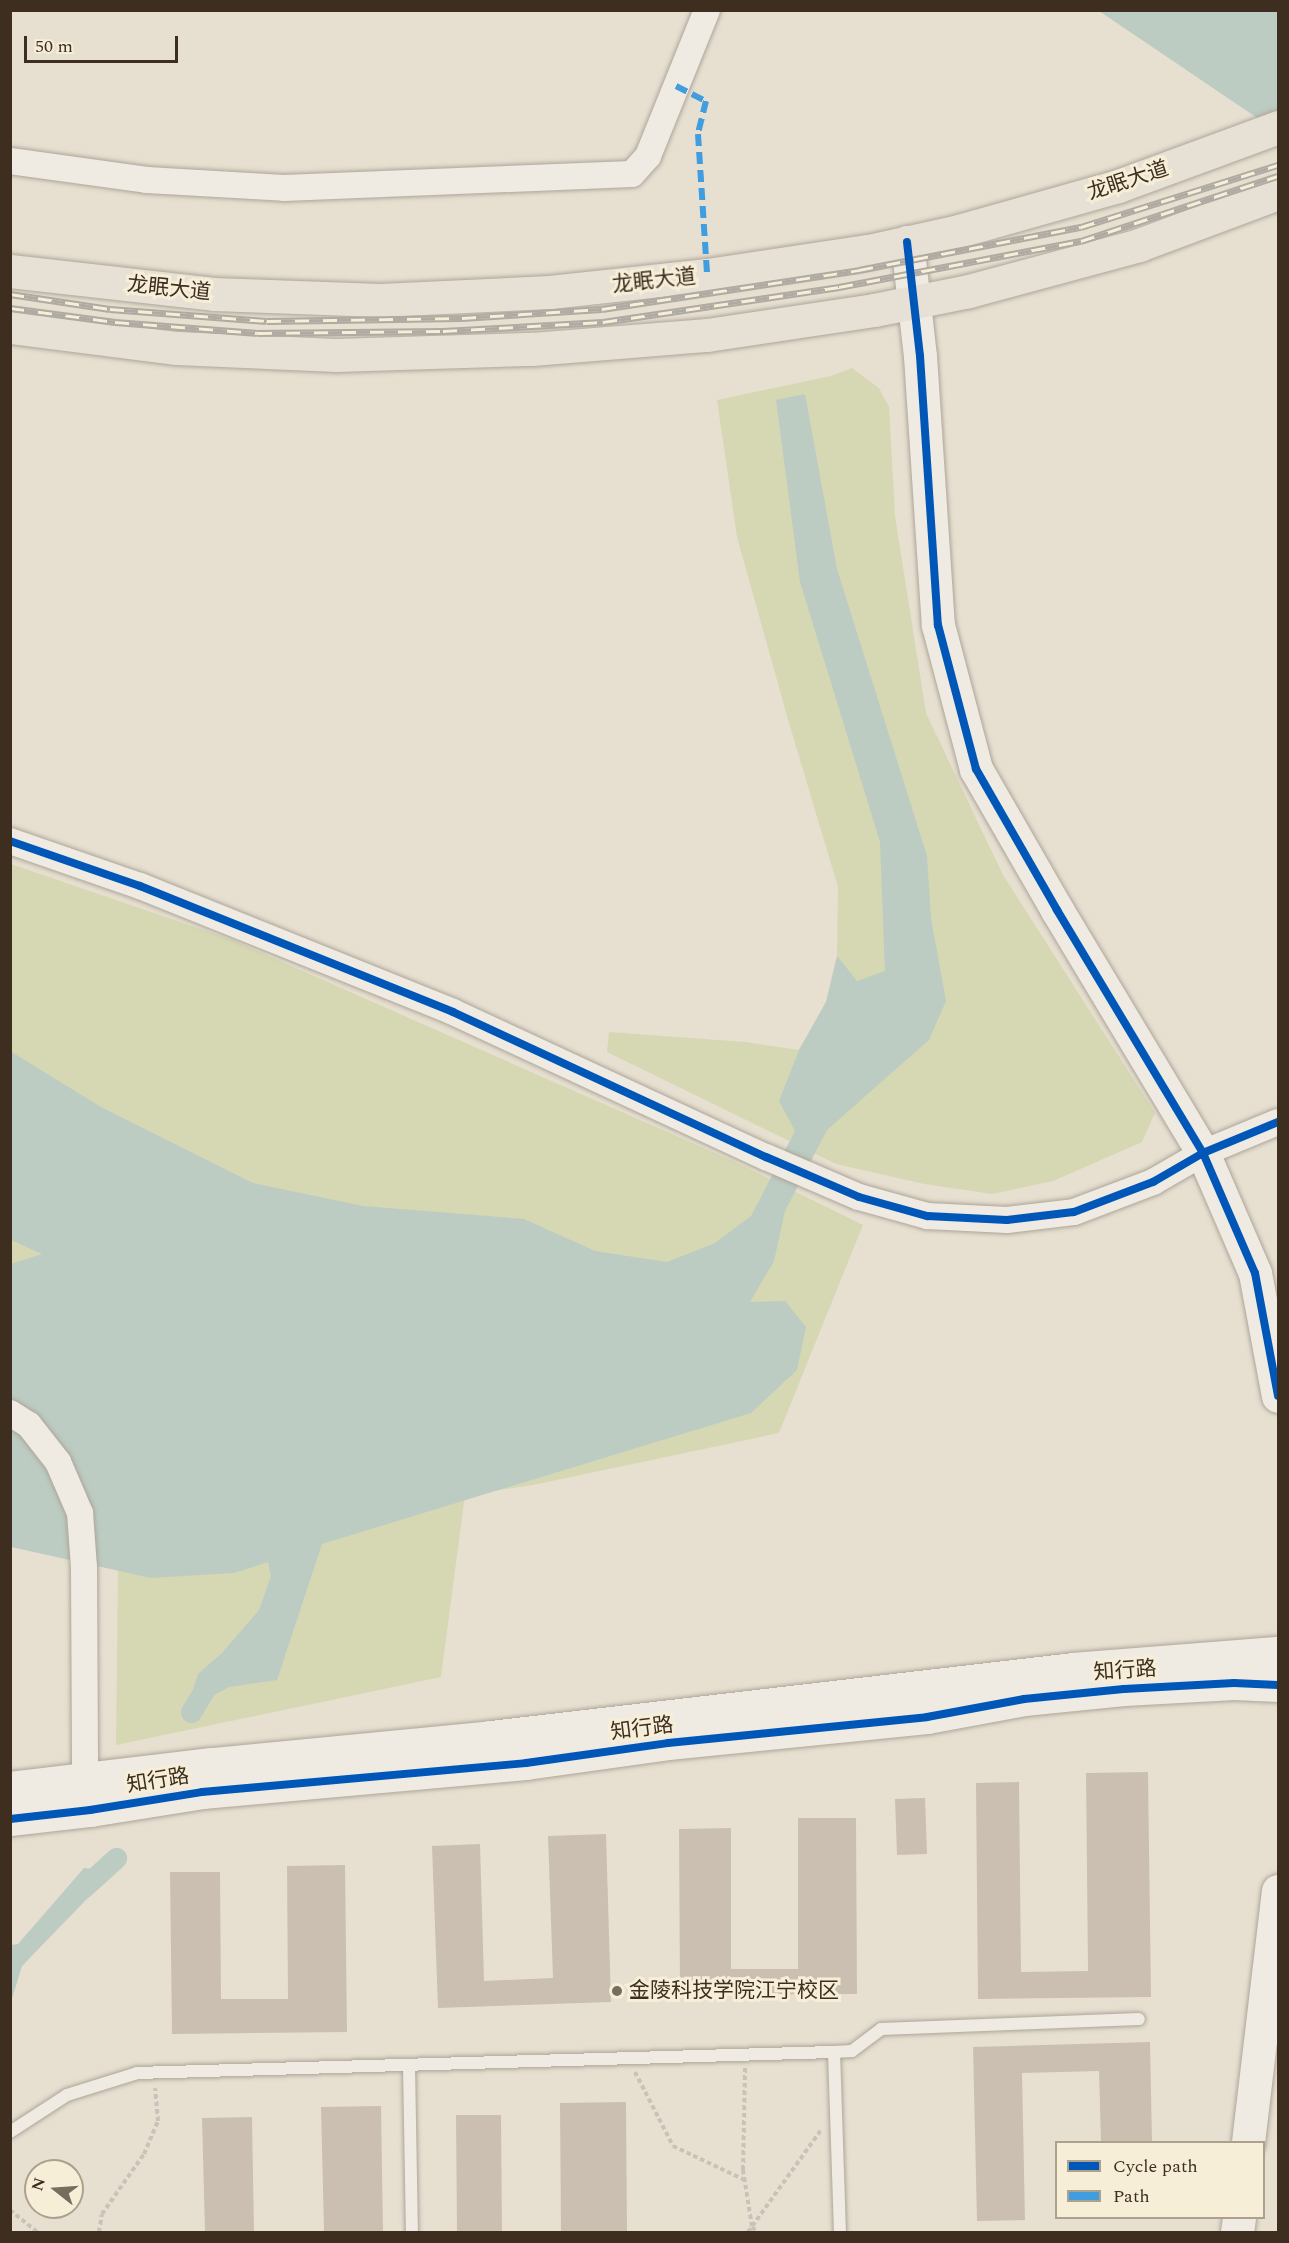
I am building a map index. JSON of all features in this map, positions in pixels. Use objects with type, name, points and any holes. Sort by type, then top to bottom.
[{"type":"main road","name":"龙眠大道","points":[[10,271],[214,294],[380,300],[550,292],[662,280],[845,254],[959,231],[1118,186],[1278,127]]},
{"type":"main road","points":[[10,327],[177,348],[359,354],[532,349],[707,335],[969,291],[1139,245],[1278,193]]},
{"type":"street","points":[[10,161],[147,180],[284,188],[633,174],[648,156],[707,10]]},
{"type":"street","points":[[907,242],[920,356],[938,625],[976,769],[1057,910],[1203,1153],[1255,1274],[1278,1396]]},
{"type":"street","points":[[10,841],[140,886],[453,1012],[766,1157],[859,1197],[927,1216],[1007,1220],[1074,1212],[1153,1182],[1203,1153],[1278,1122]]},
{"type":"street","points":[[10,1413],[29,1425],[58,1462],[80,1513],[84,1567],[85,1780]]},
{"type":"street","name":"知行路","points":[[10,1788],[212,1764],[479,1738],[1073,1669],[1278,1653]]},
{"type":"street","name":"知行路","points":[[10,1819],[90,1810],[202,1792],[526,1763],[668,1743],[927,1717],[1024,1698],[1146,1687],[1234,1683],[1278,1685]]},
{"type":"street","points":[[1248,2141],[1278,1891]]},
{"type":"lane","points":[[10,2132],[68,2095],[137,2073],[834,2052],[852,2051],[881,2029],[1139,2019]]},
{"type":"lane","points":[[834,2052],[840,2232]]},
{"type":"lane","points":[[409,2065],[412,2232]]},
{"type":"path","points":[[745,2055],[745,2180],[752,2227],[757,2232]]},
{"type":"path","points":[[628,2058],[673,2146],[745,2180]]},
{"type":"path","points":[[99,2232],[102,2214],[144,2154],[158,2121],[153,2072]]},
{"type":"path","points":[[748,2232],[836,2110]]},
{"type":"path","points":[[10,2210],[37,2232]]},
{"type":"green space","points":[[852,368],[879,388],[889,407],[895,516],[926,713],[1003,875],[1155,1113],[1142,1142],[1053,1181],[992,1194],[924,1184],[836,1164],[607,1052],[609,1032],[745,1042],[799,1050],[826,1002],[837,956],[838,887],[737,537],[717,400],[831,376]]},
{"type":"green space","points":[[11,864],[230,939],[733,1161],[863,1225],[779,1433],[533,1485],[465,1495],[441,1677],[116,1745],[119,1485],[11,1371]]},
{"type":"shaded area","points":[[1099,11],[1278,11],[1278,132]]},
{"type":"shaded area","points":[[805,394],[837,569],[927,856],[931,918],[946,1001],[929,1040],[827,1130],[785,1211],[774,1261],[750,1302],[785,1301],[806,1327],[797,1370],[751,1413],[322,1544],[277,1680],[229,1687],[187,1709],[198,1674],[222,1653],[259,1610],[271,1576],[268,1562],[234,1573],[151,1578],[11,1547],[11,1264],[42,1254],[11,1240],[10,1051],[101,1107],[253,1183],[363,1206],[524,1219],[595,1251],[667,1262],[715,1243],[751,1216],[795,1131],[779,1101],[799,1050],[826,1002],[837,956],[857,981],[885,971],[880,842],[800,582],[776,400]]},
{"type":"shaded area","points":[[84,1868],[114,1871],[22,1966],[11,2002],[11,1945],[18,1944]]},
{"type":"building","points":[[1148,1772],[1151,1997],[978,1999],[976,1783],[1019,1782],[1021,1972],[1088,1971],[1086,1773]]},
{"type":"building","points":[[925,1798],[927,1854],[897,1855],[895,1799]]},
{"type":"building","points":[[798,1818],[856,1818],[857,1994],[680,1995],[679,1829],[731,1828],[731,1969],[798,1969]]},
{"type":"building","points":[[606,1834],[611,2002],[438,2008],[432,1846],[480,1844],[484,1981],[553,1978],[548,1836]]},
{"type":"building","points":[[345,1865],[347,2032],[172,2034],[170,1872],[220,1872],[221,1999],[288,1999],[287,1866]]},
{"type":"building","points":[[1150,2042],[1152,2141],[1101,2141],[1099,2071],[1022,2073],[1025,2220],[977,2221],[973,2047]]},
{"type":"building","points":[[626,2102],[627,2232],[561,2232],[560,2103]]},
{"type":"building","points":[[381,2106],[383,2232],[324,2232],[321,2107]]},
{"type":"building","points":[[456,2115],[501,2115],[502,2232],[457,2232]]},
{"type":"building","points":[[252,2117],[254,2232],[205,2232],[202,2118]]},
{"type":"waterway","points":[[191,1712],[209,1682]]},
{"type":"waterway","points":[[83,1888],[116,1858]]},
{"type":"railway","points":[[10,294],[110,309],[267,321],[462,318],[602,309],[859,270],[1081,227],[1278,165]]},
{"type":"railway","points":[[10,308],[115,322],[258,333],[443,331],[603,322],[839,287],[1081,241],[1278,176]]},
{"type":"marked path","points":[[676,86],[706,101],[698,134],[707,275]]},
{"type":"cycle path","points":[[907,242],[920,356],[938,625],[976,769],[1057,910],[1203,1153],[1255,1273],[1278,1396]]},
{"type":"cycle path","points":[[10,841],[140,886],[453,1012],[766,1157],[859,1197],[927,1216],[1007,1220],[1074,1212],[1153,1182],[1203,1153],[1278,1122]]},
{"type":"cycle path","points":[[10,1819],[90,1810],[202,1792],[526,1763],[668,1743],[927,1717],[1024,1699],[1124,1689],[1234,1683],[1278,1685]]},
{"type":"place","name":"金陵科技学院江宁校区","points":[[617,1991]]}]
